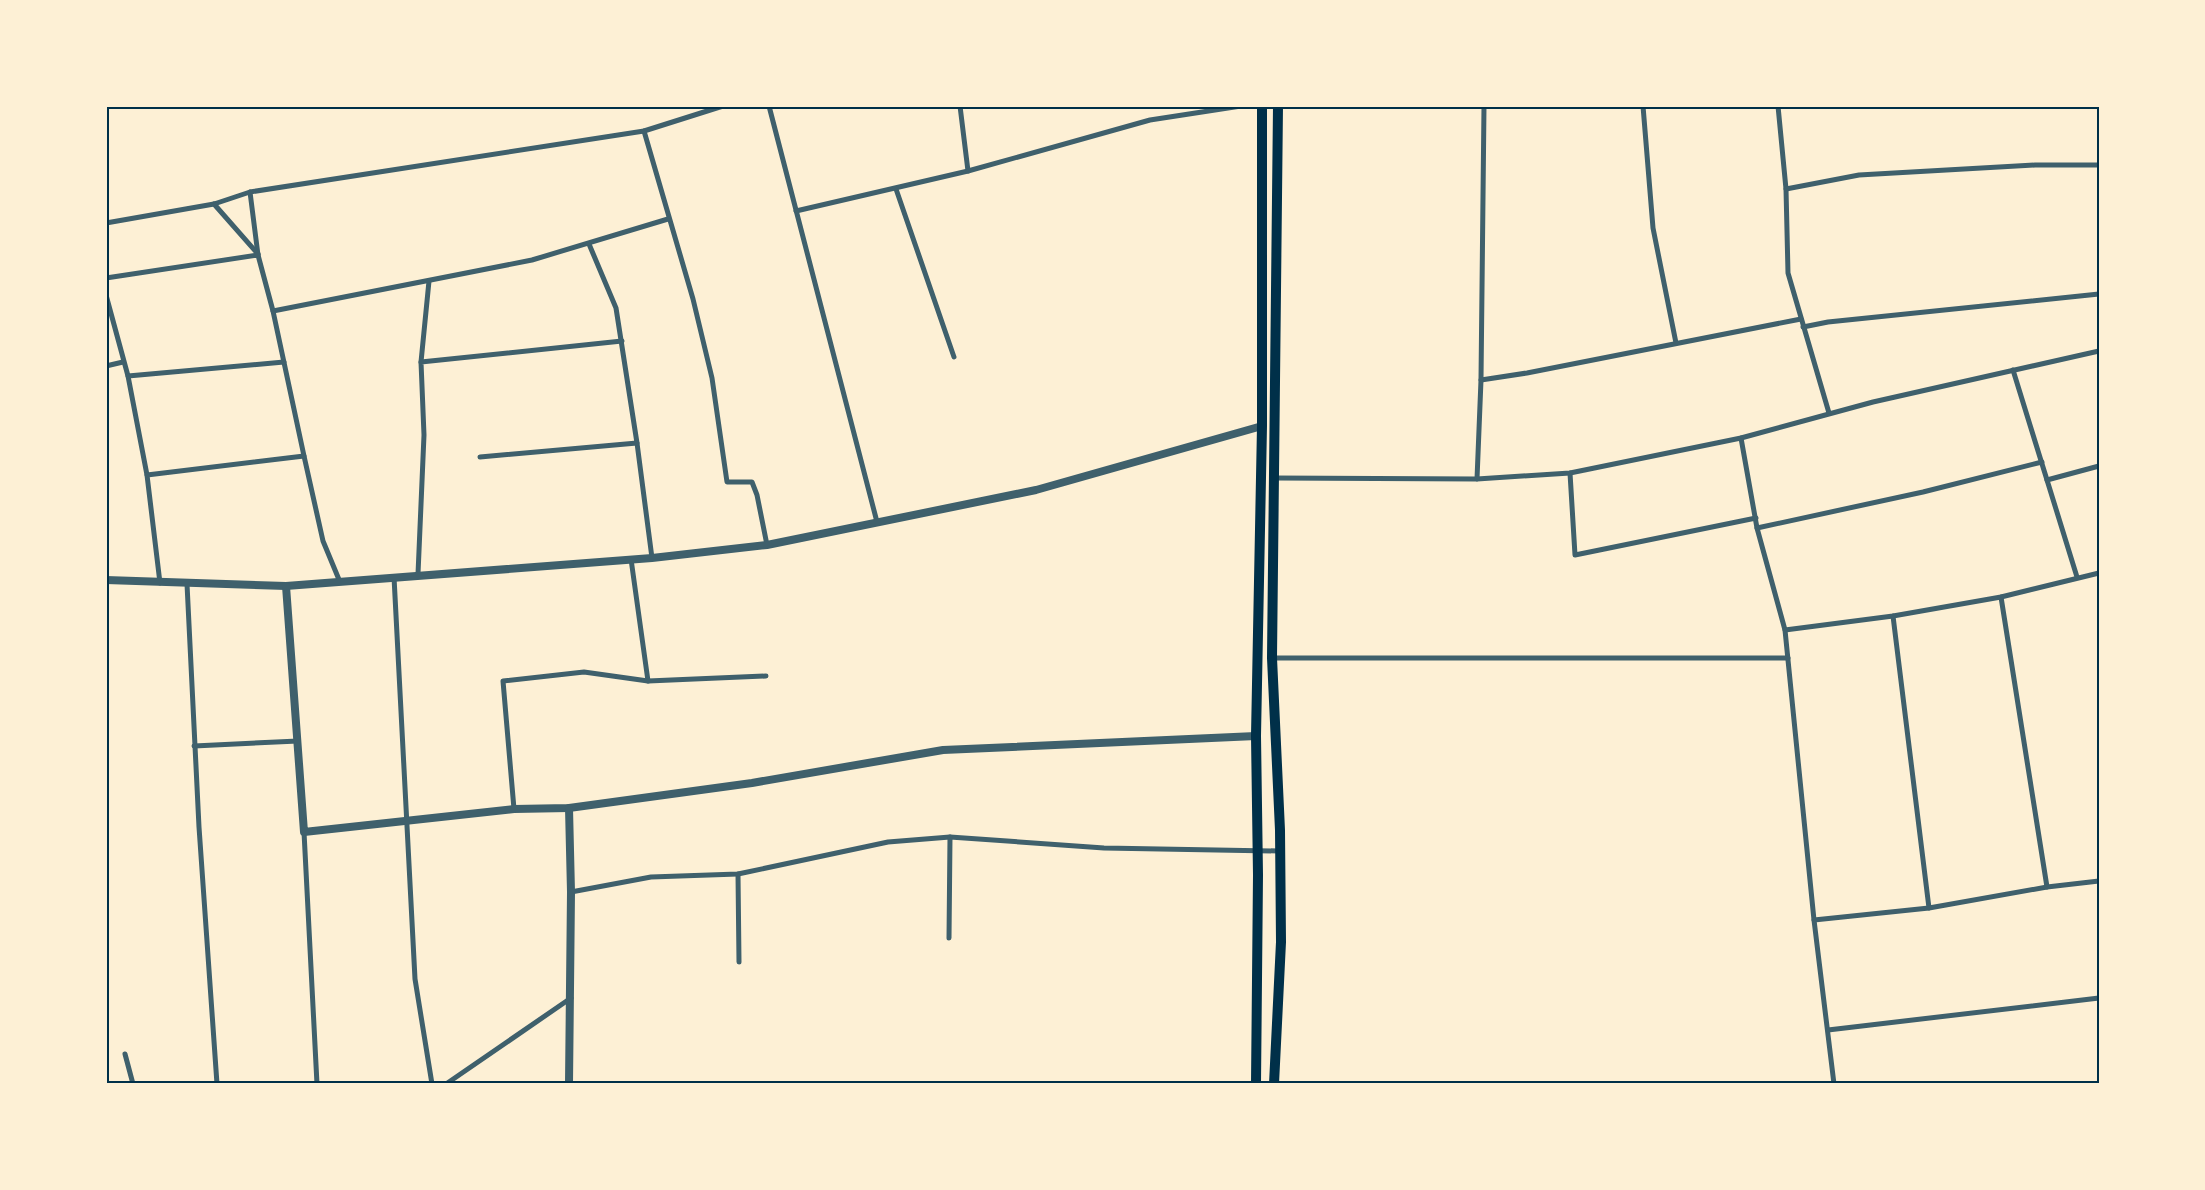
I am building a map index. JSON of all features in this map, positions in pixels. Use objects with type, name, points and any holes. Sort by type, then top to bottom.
[{"type":"main road","points":[[1256,1084],[1258,852],[1256,736],[1262,426],[1262,106]]},
{"type":"main road","points":[[1274,1084],[1281,942],[1278,851],[1280,830],[1272,658],[1278,106]]},
{"type":"street","points":[[106,223],[214,204],[250,192],[644,131],[722,106]]},
{"type":"street","points":[[769,106],[878,522]]},
{"type":"street","points":[[960,106],[968,171]]},
{"type":"street","points":[[796,211],[968,171],[1150,120],[1241,106]]},
{"type":"street","points":[[1477,479],[1481,380],[1484,106]]},
{"type":"street","points":[[1643,106],[1653,228],[1676,343]]},
{"type":"street","points":[[1778,106],[1786,189],[1788,273],[1828,413]]},
{"type":"street","points":[[644,131],[668,219],[693,299],[712,378],[727,482],[752,482],[757,495],[767,545]]},
{"type":"street","points":[[1786,189],[1859,175],[2035,165],[2099,165]]},
{"type":"street","points":[[896,189],[954,357]]},
{"type":"street","points":[[250,192],[258,254],[273,311],[323,541],[340,582]]},
{"type":"street","points":[[214,204],[258,254]]},
{"type":"street","points":[[273,311],[532,260],[668,219]]},
{"type":"street","points":[[589,244],[616,308],[637,443],[652,558]]},
{"type":"street","points":[[106,278],[258,254]]},
{"type":"street","points":[[418,574],[424,435],[421,362],[429,281]]},
{"type":"street","points":[[1804,327],[1828,322],[2099,294]]},
{"type":"street","points":[[106,295],[109,321],[128,376],[147,475],[160,583]]},
{"type":"street","points":[[1481,380],[1527,373],[1801,319]]},
{"type":"street","points":[[421,362],[622,341]]},
{"type":"street","points":[[1275,478],[1477,479],[1570,473],[1741,438],[1828,413],[2099,351]]},
{"type":"street","points":[[106,366],[123,362]]},
{"type":"street","points":[[128,376],[284,362]]},
{"type":"street","points":[[2013,370],[2076,577]]},
{"type":"street","points":[[106,580],[286,586],[418,574],[652,558],[767,545],[1036,490],[1262,426]]},
{"type":"street","points":[[1741,438],[1758,528],[1786,630],[1814,920],[1834,1084]]},
{"type":"street","points":[[480,457],[637,443]]},
{"type":"street","points":[[147,475],[304,456]]},
{"type":"street","points":[[1758,528],[1923,492],[2042,462]]},
{"type":"street","points":[[2047,480],[2099,466]]},
{"type":"street","points":[[1570,473],[1575,556],[1756,518]]},
{"type":"street","points":[[631,559],[648,681]]},
{"type":"street","points":[[1786,630],[1893,616],[2001,597],[2076,577],[2099,573]]},
{"type":"street","points":[[394,577],[415,979],[432,1084]]},
{"type":"street","points":[[187,584],[194,746],[217,1084]]},
{"type":"street","points":[[286,586],[304,832],[317,1084]]},
{"type":"street","points":[[2001,597],[2047,887]]},
{"type":"street","points":[[1893,616],[1929,908]]},
{"type":"street","points":[[1272,658],[1788,658]]},
{"type":"street","points":[[514,809],[503,681],[584,672],[648,681],[766,676]]},
{"type":"street","points":[[304,832],[514,809],[569,808],[752,783],[943,750],[1256,736]]},
{"type":"street","points":[[194,746],[298,741]]},
{"type":"street","points":[[568,1084],[571,998],[569,808]]},
{"type":"street","points":[[571,892],[652,877],[738,874],[888,842],[950,837],[1104,848],[1278,851]]},
{"type":"street","points":[[949,938],[950,837]]},
{"type":"street","points":[[738,874],[739,962]]},
{"type":"street","points":[[1814,920],[1929,908],[2047,887],[2099,881]]},
{"type":"street","points":[[446,1084],[571,998]]},
{"type":"street","points":[[1828,1030],[2099,998]]},
{"type":"street","points":[[125,1054],[133,1084]]}]
